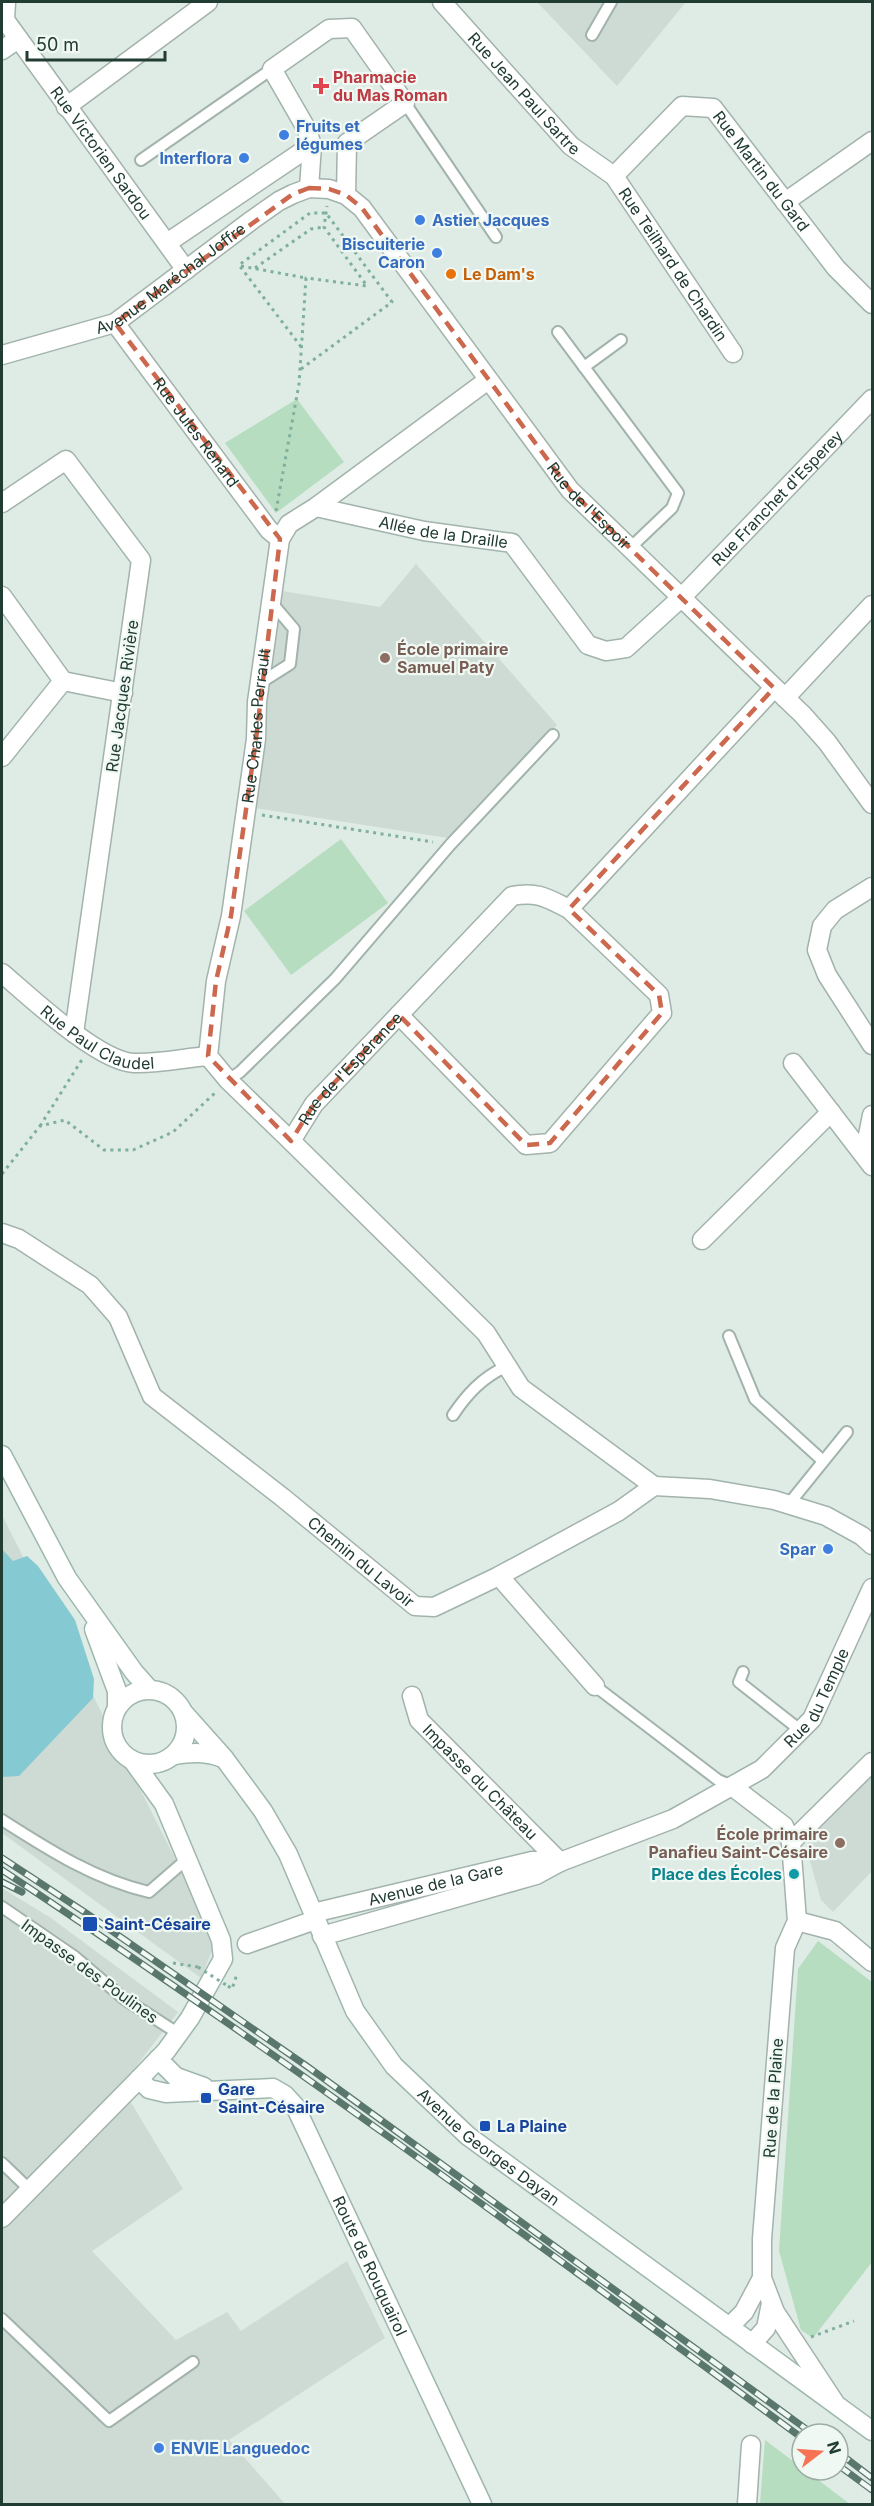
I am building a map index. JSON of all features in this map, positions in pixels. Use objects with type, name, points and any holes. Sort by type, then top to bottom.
[{"type":"street","name":"Rue Victorien Sardou","points":[[6,2],[5,20],[186,270]]},
{"type":"street","points":[[66,106],[208,2]]},
{"type":"street","name":"Rue Jean Paul Sartre","points":[[441,2],[571,146],[614,176]]},
{"type":"street","points":[[309,188],[312,145],[306,128],[272,69],[329,29],[352,28],[405,103],[347,143],[346,195]]},
{"type":"street","points":[[2,50],[18,39]]},
{"type":"street","name":"Rue Martin du Gard","points":[[614,176],[682,106],[713,108],[836,268],[873,304]]},
{"type":"street","points":[[784,202],[873,141]]},
{"type":"street","points":[[167,243],[312,145]]},
{"type":"street","name":"Rue Teilhard de Chardin","points":[[614,176],[733,353]]},
{"type":"street","name":"Avenue Maréchal Joffre","points":[[2,355],[115,323],[279,201],[309,188],[328,195]]},
{"type":"street","name":"Rue de l'Espoir","points":[[328,195],[346,195],[363,208],[570,490],[780,693],[868,784],[873,804]]},
{"type":"street","name":"Rue Jules Renard","points":[[115,323],[274,535]]},
{"type":"street","points":[[274,535],[316,507],[488,380]]},
{"type":"street","name":"Rue Franchet d'Esperey","points":[[682,597],[873,399]]},
{"type":"street","name":"Rue Jacques Rivière","points":[[2,503],[66,460],[141,560],[74,1033]]},
{"type":"street","name":"Allée de la Draille","points":[[316,507],[424,531],[512,543],[588,645],[606,651],[626,648],[682,597]]},
{"type":"street","name":"Rue Charles Perrault","points":[[208,1056],[216,981],[231,916],[256,740],[260,683],[271,602],[274,535]]},
{"type":"street","points":[[2,596],[63,681],[123,693]]},
{"type":"street","points":[[569,909],[780,693],[873,605]]},
{"type":"street","points":[[2,757],[63,681]]},
{"type":"street","points":[[873,887],[835,910],[822,926],[817,950],[827,975],[873,1045]]},
{"type":"street","name":"Rue de l'Espérance","points":[[399,1015],[526,1145],[550,1143],[662,1013],[659,995],[569,909],[529,892],[512,896],[314,1104],[291,1141],[486,1333],[520,1388],[654,1486]]},
{"type":"street","name":"Rue Paul Claudel","points":[[2,973],[74,1033],[103,1052],[132,1063],[208,1056]]},
{"type":"street","points":[[208,1056],[228,1080],[291,1141]]},
{"type":"street","points":[[793,1063],[868,1161]]},
{"type":"street","points":[[702,1240],[831,1112]]},
{"type":"street","points":[[868,1161],[873,1115]]},
{"type":"street","name":"Chemin du Lavoir","points":[[2,1233],[19,1239],[90,1285],[118,1317],[152,1396],[282,1497],[415,1606],[434,1607],[499,1575],[619,1511],[654,1486]]},
{"type":"street","points":[[2,1455],[47,1543],[79,1598],[110,1666],[117,1691],[117,1707],[111,1725],[112,1737],[123,1755],[133,1761],[150,1765],[193,1752],[209,1753],[223,1758]]},
{"type":"street","points":[[654,1486],[710,1489],[788,1504],[826,1516],[862,1536],[873,1545]]},
{"type":"street","points":[[499,1575],[594,1686]]},
{"type":"street","name":"Rue du Temple","points":[[733,1787],[762,1769],[812,1719],[873,1588]]},
{"type":"street","points":[[79,1598],[149,1689]]},
{"type":"street","points":[[117,1707],[134,1692],[149,1689],[169,1695],[183,1712],[186,1723],[185,1737],[163,1771],[164,1804]]},
{"type":"street","name":"Impasse du Château","points":[[412,1696],[419,1720],[560,1862]]},
{"type":"street","name":"Avenue Georges Dayan","points":[[183,1712],[223,1758],[263,1811],[284,1845],[355,2011],[394,2066],[468,2136],[873,2431]]},
{"type":"street","points":[[2,2218],[162,2055],[220,1981],[223,1959],[221,1940],[164,1804],[133,1761]]},
{"type":"street","points":[[791,1842],[873,1762]]},
{"type":"street","points":[[733,1787],[784,1827],[791,1842],[797,1921],[835,1931],[873,1962]]},
{"type":"street","name":"Avenue de la Gare","points":[[317,1923],[536,1875],[560,1862],[673,1819],[733,1787]]},
{"type":"street","name":"Avenue de la Gare","points":[[317,1923],[532,1861],[560,1862]]},
{"type":"street","name":"Rue de la Plaine","points":[[797,1921],[785,1948],[762,2239],[762,2278],[771,2302],[794,2342],[837,2406]]},
{"type":"street","points":[[247,1944],[317,1923]]},
{"type":"street","name":"Route de Rouquairol","points":[[162,2055],[176,2077],[214,2090]]},
{"type":"street","name":"Route de Rouquairol","points":[[139,2079],[149,2089],[166,2093],[273,2088],[285,2095],[295,2106],[482,2505]]},
{"type":"street","name":"Rue de la Plaine","points":[[729,2327],[744,2312],[762,2278]]},
{"type":"street","points":[[752,2344],[766,2328],[771,2302]]},
{"type":"street","points":[[747,2505],[751,2445]]},
{"type":"lane","points":[[592,35],[611,2]]},
{"type":"lane","points":[[141,160],[272,69]]},
{"type":"lane","points":[[405,103],[496,237]]},
{"type":"lane","points":[[558,332],[678,494],[672,508],[629,549]]},
{"type":"lane","points":[[584,367],[621,340]]},
{"type":"lane","points":[[260,683],[290,664],[294,629],[271,602]]},
{"type":"lane","points":[[228,1080],[240,1072],[335,979],[450,844],[553,735]]},
{"type":"lane","points":[[729,1336],[755,1399],[823,1461]]},
{"type":"lane","points":[[453,1415],[466,1396],[489,1374],[505,1367]]},
{"type":"lane","points":[[788,1504],[847,1432]]},
{"type":"lane","points":[[743,1672],[739,1682],[800,1730]]},
{"type":"lane","points":[[594,1686],[718,1780],[733,1787]]},
{"type":"lane","points":[[2,1820],[68,1862],[124,1886],[149,1892],[187,1859]]},
{"type":"lane","name":"Impasse des Poulines","points":[[2,1907],[75,1957],[123,1998],[179,2034]]},
{"type":"lane","points":[[2,2163],[29,2189]]},
{"type":"lane","points":[[2,2319],[109,2421],[194,2362]]},
{"type":"path","points":[[239,265],[306,278],[367,286],[324,227],[328,195]]},
{"type":"path","points":[[239,265],[310,213],[326,213]]},
{"type":"path","points":[[300,369],[392,302],[326,213]]},
{"type":"path","points":[[255,268],[311,229],[324,227]]},
{"type":"path","points":[[239,265],[302,348]]},
{"type":"path","points":[[274,535],[300,369],[306,278]]},
{"type":"path","points":[[244,822],[265,815],[450,844]]},
{"type":"path","points":[[2,1174],[40,1126],[80,1062],[94,1046]]},
{"type":"path","points":[[40,1126],[65,1120],[104,1150],[133,1150],[173,1132],[228,1080]]},
{"type":"path","points":[[173,1963],[198,1967],[220,1981]]},
{"type":"path","points":[[806,2338],[854,2321]]},
{"type":"highlighted area","points":[[309,188],[329,189],[346,195],[362,208],[570,490],[774,688],[569,909],[659,995],[662,1013],[550,1143],[526,1145],[399,1015],[314,1104],[291,1141],[208,1056],[216,981],[231,916],[256,739],[280,539],[115,323],[293,194]]},
{"type":"shaded area","points":[[537,2],[686,2],[617,86]]},
{"type":"shaded area","name":"École primaire Samuel Paty","points":[[416,564],[557,725],[448,838],[255,808],[267,736],[264,709],[282,591],[380,607]]},
{"type":"shaded area","points":[[2,1515],[216,1940],[201,1978],[2,1833]]},
{"type":"shaded area","name":"École primaire Panafieu Saint-Césaire","points":[[872,1773],[872,1871],[833,1912],[821,1900],[806,1847],[810,1839]]},
{"type":"shaded area","points":[[2,1888],[51,1918],[178,2012],[121,2086],[183,2189],[92,2251],[176,2340],[227,2312],[241,2331],[347,2261],[385,2338],[229,2440],[285,2504],[2,2504]]},
{"type":"green space","points":[[297,399],[344,462],[276,513],[225,443]]},
{"type":"green space","points":[[341,839],[388,903],[291,975],[244,911]]},
{"type":"green space","points":[[818,1941],[872,1982],[872,2262],[813,2338],[801,2330],[779,2251],[798,1969]]},
{"type":"green space","points":[[765,2440],[790,2459],[790,2482],[821,2482],[850,2504],[760,2504]]},
{"type":"water","points":[[2,1549],[13,1561],[27,1556],[38,1566],[75,1620],[94,1679],[93,1698],[19,1776],[2,1777]]},
{"type":"railway","points":[[2,1858],[86,1913],[308,2067],[796,2422]]},
{"type":"railway","points":[[2,1870],[205,2007],[505,2220],[790,2429]]},
{"type":"railway","points":[[2,1882],[22,1892]]},
{"type":"railway","points":[[850,2461],[872,2478]]},
{"type":"railway","points":[[850,2474],[872,2490]]},
{"type":"place","name":"Pharmacie du Mas Roman","points":[[321,86]]},
{"type":"place","name":"Fruits et légumes","points":[[284,135]]},
{"type":"place","name":"Interflora","points":[[244,158]]},
{"type":"place","name":"Astier Jacques","points":[[420,220]]},
{"type":"place","name":"Biscuiterie Caron","points":[[437,253]]},
{"type":"place","name":"Le Dam's","points":[[451,274]]},
{"type":"place","name":"École primaire Samuel Paty","points":[[385,658]]},
{"type":"place","name":"Spar","points":[[828,1549]]},
{"type":"place","name":"École primaire Panafieu Saint-Césaire","points":[[840,1843]]},
{"type":"place","name":"Place des Écoles","points":[[794,1874]]},
{"type":"place","name":"Saint-Césaire","points":[[90,1924]]},
{"type":"place","name":"Gare Saint-Césaire","points":[[206,2098]]},
{"type":"place","name":"La Plaine","points":[[485,2126]]},
{"type":"place","name":"ENVIE Languedoc","points":[[159,2448]]}]
